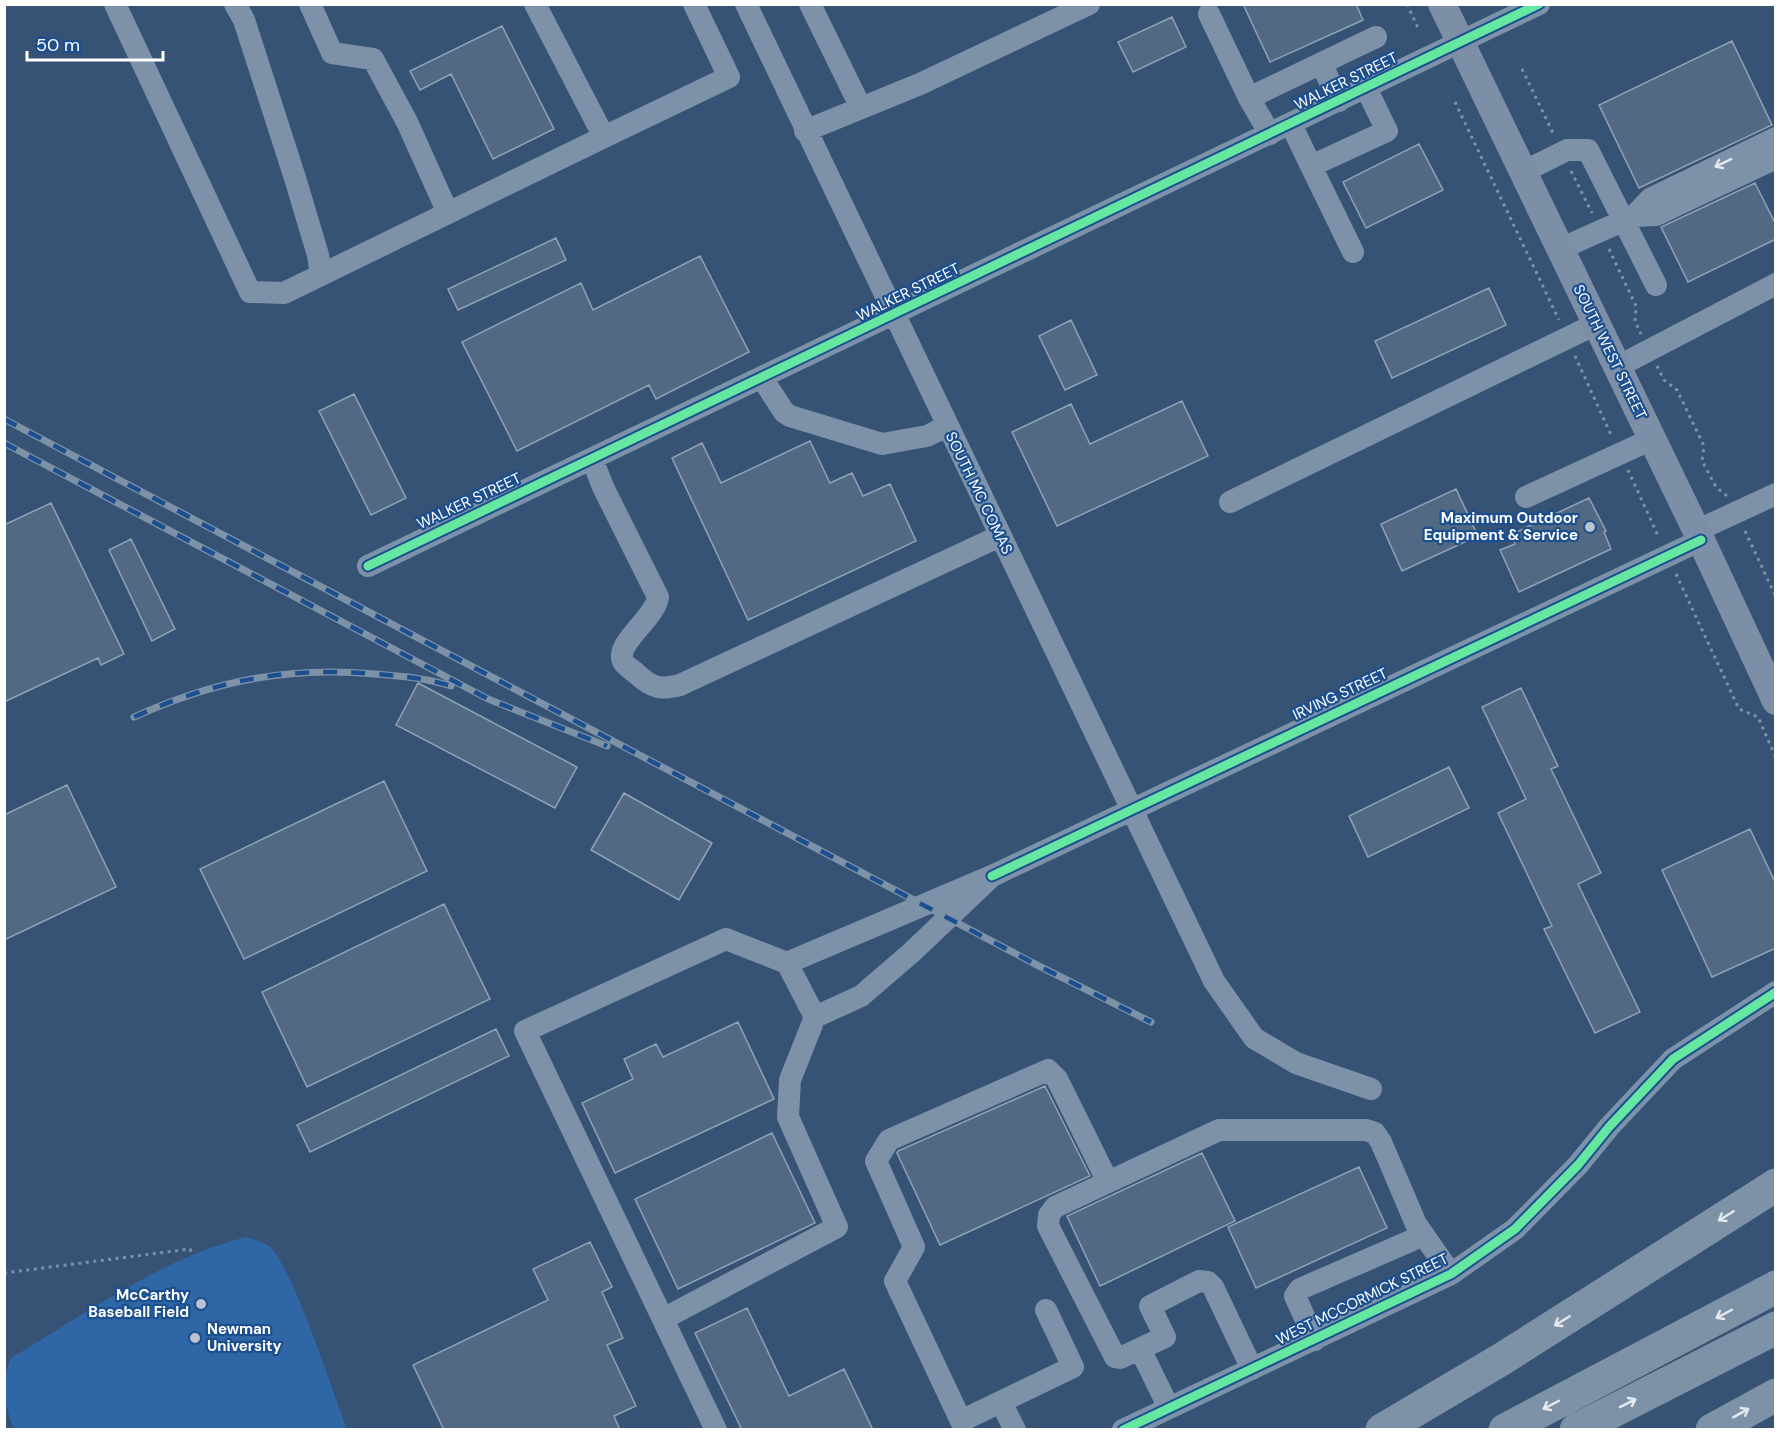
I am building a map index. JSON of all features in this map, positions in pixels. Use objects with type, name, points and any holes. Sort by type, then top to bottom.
[{"type":"highway","points":[[1382,1430],[1502,1359],[1776,1185]]},
{"type":"highway","points":[[1505,1430],[1776,1287]]},
{"type":"highway","points":[[1576,1430],[1776,1328]]},
{"type":"highway","points":[[1712,1430],[1774,1399]]},
{"type":"main road","name":"SOUTH WEST STREET","points":[[1442,4],[1699,536],[1776,701]]},
{"type":"street","points":[[114,4],[250,292],[284,293],[729,77],[694,4]]},
{"type":"street","points":[[235,4],[244,20],[295,178],[318,255],[321,275]]},
{"type":"street","points":[[310,4],[332,53],[373,59],[407,123],[448,213]]},
{"type":"street","points":[[535,4],[604,137]]},
{"type":"street","name":"SOUTH MC COMAS","points":[[746,4],[893,316],[1214,981],[1254,1038],[1296,1063],[1371,1089]]},
{"type":"street","points":[[810,4],[861,108]]},
{"type":"street","points":[[805,131],[920,84],[1089,4]]},
{"type":"street","name":"WALKER STREET","points":[[368,566],[1539,4]]},
{"type":"street","points":[[1209,14],[1249,98],[1270,135]]},
{"type":"street","points":[[1249,98],[1322,65],[1376,37]]},
{"type":"street","points":[[1322,65],[1339,101]]},
{"type":"street","points":[[1311,166],[1387,131],[1366,88]]},
{"type":"street","points":[[1292,124],[1353,252]]},
{"type":"street","points":[[1630,218],[1650,199],[1776,138]]},
{"type":"street","points":[[1523,172],[1567,150],[1588,150],[1630,218],[1656,285]]},
{"type":"street","points":[[1560,249],[1630,218],[1656,215],[1776,158]]},
{"type":"street","points":[[1617,367],[1776,284]]},
{"type":"street","points":[[1230,502],[1596,324]]},
{"type":"street","points":[[762,378],[775,400],[790,416],[882,444],[927,436],[947,426]]},
{"type":"street","points":[[1526,497],[1652,439]]},
{"type":"street","points":[[592,459],[603,487],[658,597],[657,607],[625,644],[621,654],[623,662],[657,689],[680,686],[1000,536]]},
{"type":"street","name":"IRVING STREET","points":[[992,876],[1699,536],[1776,494]]},
{"type":"street","points":[[787,963],[992,876]]},
{"type":"street","points":[[663,1319],[837,1227],[788,1117],[790,1080],[815,1017],[861,996],[992,876]]},
{"type":"street","points":[[716,1430],[525,1031],[726,939],[787,963],[815,1017]]},
{"type":"street","name":"WEST MCCORMICK STREET","points":[[1123,1430],[1451,1274],[1515,1229],[1578,1165],[1609,1127],[1673,1059],[1776,992]]},
{"type":"street","points":[[1046,1310],[1073,1367],[961,1421],[895,1281],[914,1247],[876,1161],[878,1153],[889,1140],[1048,1070],[1057,1079],[1108,1182]]},
{"type":"street","points":[[1252,1369],[1213,1287],[1208,1282],[1199,1281],[1150,1306],[1165,1337],[1120,1358],[1115,1356],[1048,1226],[1049,1215],[1056,1207],[1219,1130],[1366,1130],[1375,1133],[1381,1142],[1416,1224],[1451,1274]]},
{"type":"street","points":[[1315,1340],[1296,1296],[1300,1289],[1424,1234]]},
{"type":"street","points":[[1140,1349],[1169,1408]]},
{"type":"street","points":[[1001,1402],[1015,1430]]},
{"type":"path","points":[[1407,4],[1418,28]]},
{"type":"path","points":[[4,1273],[190,1249],[193,1256]]},
{"type":"shaded area","name":"McCarthy Baseball Field","points":[[247,1237],[269,1246],[289,1278],[312,1332],[347,1429],[14,1429],[8,1411],[4,1385],[11,1358],[156,1272],[217,1246]]},
{"type":"building","points":[[1243,4],[1356,4],[1363,20],[1270,62]]},
{"type":"building","points":[[1172,17],[1186,47],[1133,72],[1118,42]]},
{"type":"building","points":[[502,26],[554,129],[493,159],[451,74],[420,90],[410,71]]},
{"type":"building","points":[[1732,41],[1772,125],[1639,188],[1599,105]]},
{"type":"building","points":[[1419,144],[1443,190],[1366,228],[1343,182]]},
{"type":"building","points":[[1755,183],[1776,225],[1776,239],[1688,282],[1661,227]]},
{"type":"building","points":[[556,238],[566,260],[458,310],[448,289]]},
{"type":"building","points":[[700,256],[749,352],[656,399],[649,385],[517,451],[462,342],[581,283],[593,310]]},
{"type":"building","points":[[1489,288],[1506,325],[1392,378],[1375,341]]},
{"type":"building","points":[[1071,320],[1097,375],[1065,390],[1039,336]]},
{"type":"building","points":[[354,394],[406,498],[371,515],[319,411]]},
{"type":"building","points":[[1182,401],[1208,456],[1057,526],[1012,432],[1071,404],[1090,444]]},
{"type":"building","points":[[810,441],[830,483],[852,473],[863,496],[890,484],[916,541],[748,620],[672,458],[702,443],[721,483]]},
{"type":"building","points":[[1456,489],[1478,536],[1402,571],[1381,524]]},
{"type":"building","points":[[1589,498],[1606,531],[1604,532],[1611,549],[1519,592],[1500,550],[1515,544],[1510,535]]},
{"type":"building","points":[[51,503],[124,654],[101,665],[98,658],[4,702],[4,525]]},
{"type":"building","points":[[131,539],[175,629],[152,641],[109,550]]},
{"type":"building","points":[[418,683],[577,767],[555,808],[396,725]]},
{"type":"building","points":[[1521,688],[1558,766],[1551,769],[1601,873],[1578,884],[1640,1012],[1595,1033],[1544,929],[1552,926],[1498,813],[1526,799],[1482,707]]},
{"type":"building","points":[[1449,767],[1469,808],[1368,857],[1349,816]]},
{"type":"building","points":[[384,781],[427,871],[244,959],[200,869]]},
{"type":"building","points":[[67,785],[116,887],[4,940],[4,815]]},
{"type":"building","points":[[624,793],[712,843],[679,900],[591,850]]},
{"type":"building","points":[[1750,829],[1776,884],[1776,948],[1712,977],[1662,870]]},
{"type":"building","points":[[444,904],[490,999],[307,1087],[262,992]]},
{"type":"building","points":[[738,1022],[774,1099],[615,1173],[582,1103],[633,1079],[624,1059],[656,1044],[663,1057]]},
{"type":"building","points":[[496,1029],[509,1056],[310,1152],[297,1125]]},
{"type":"building","points":[[1045,1086],[1090,1176],[940,1245],[898,1151]]},
{"type":"building","points":[[772,1133],[815,1223],[678,1289],[635,1199]]},
{"type":"building","points":[[1202,1153],[1235,1221],[1100,1286],[1067,1216]]},
{"type":"building","points":[[1359,1167],[1387,1228],[1256,1288],[1228,1227]]},
{"type":"building","points":[[590,1242],[612,1287],[602,1292],[623,1338],[607,1345],[636,1406],[614,1416],[620,1430],[444,1430],[413,1365],[548,1300],[533,1269]]},
{"type":"building","points":[[747,1308],[789,1396],[844,1369],[873,1430],[742,1430],[695,1333]]},
{"type":"railway","points":[[4,419],[1033,963],[1151,1022]]},
{"type":"railway","points":[[4,443],[488,699],[607,746]]},
{"type":"railway","points":[[134,717],[164,704],[222,685],[311,672],[375,674],[423,679],[451,686]]},
{"type":"cycle path","points":[[368,566],[1539,4]]},
{"type":"cycle path","points":[[992,876],[1701,540]]},
{"type":"cycle path","points":[[1123,1430],[1451,1274],[1515,1229],[1578,1165],[1609,1127],[1673,1059],[1776,992]]},
{"type":"place","name":"Maximum Outdoor Equipment & Service","points":[[1590,527]]},
{"type":"place","name":"McCarthy Baseball Field","points":[[201,1304]]},
{"type":"place","name":"Newman University","points":[[195,1338]]}]
